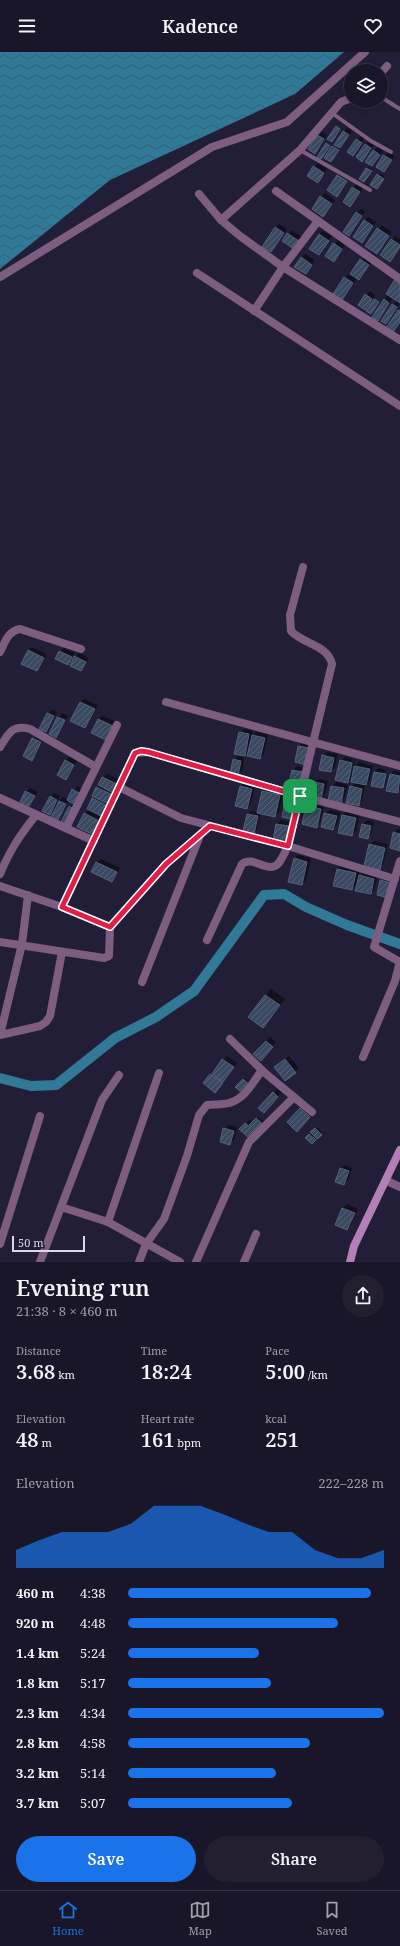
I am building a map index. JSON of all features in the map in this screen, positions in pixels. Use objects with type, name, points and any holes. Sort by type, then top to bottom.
[{"type":"main road","points":[[350,1262],[354,1246],[387,1181],[400,1150]]},
{"type":"street","points":[[0,277],[212,147],[287,122],[365,52]]},
{"type":"street","points":[[221,220],[300,150],[344,100]]},
{"type":"street","points":[[276,191],[400,279]]},
{"type":"street","points":[[199,194],[221,220],[240,236],[283,267],[400,340]]},
{"type":"street","points":[[254,311],[283,267],[318,221]]},
{"type":"street","points":[[197,273],[400,406]]},
{"type":"street","points":[[207,940],[242,864],[246,861],[252,860],[265,866],[275,866],[279,863],[288,846],[332,664],[330,657],[326,652],[296,636],[290,631],[290,615],[303,567]]},
{"type":"street","points":[[0,652],[13,630],[20,629],[81,649]]},
{"type":"street","points":[[166,702],[400,766]]},
{"type":"street","points":[[66,828],[117,725]]},
{"type":"street","points":[[0,747],[11,730],[17,727],[23,727],[30,729],[96,767]]},
{"type":"street","points":[[62,907],[135,753],[141,751],[300,796],[400,822]]},
{"type":"street","points":[[119,787],[167,812],[210,826],[288,846],[395,878]]},
{"type":"street","points":[[0,798],[94,841]]},
{"type":"street","points":[[0,874],[10,850],[36,814]]},
{"type":"street","points":[[0,942],[22,944],[97,959],[109,956],[110,927],[166,864],[210,826]]},
{"type":"street","points":[[142,982],[200,835]]},
{"type":"street","points":[[363,1057],[395,981],[400,961],[374,947],[400,861]]},
{"type":"street","points":[[0,886],[62,907],[110,927]]},
{"type":"street","points":[[28,895],[22,944],[0,1035],[40,1026],[46,1022],[50,1016],[62,952]]},
{"type":"street","points":[[230,1039],[262,1070],[312,1112]]},
{"type":"street","points":[[139,1262],[146,1244],[164,1219],[187,1156],[199,1115],[207,1105],[228,1103],[237,1100],[246,1092],[262,1070]]},
{"type":"street","points":[[108,1222],[158,1073]]},
{"type":"street","points":[[40,1262],[102,1100],[119,1075]]},
{"type":"street","points":[[196,1262],[249,1142],[294,1097]]},
{"type":"street","points":[[0,1244],[40,1116]]},
{"type":"street","points":[[387,1181],[400,1187]]},
{"type":"street","points":[[61,1207],[108,1222],[180,1262]]},
{"type":"street","points":[[244,1262],[256,1234]]},
{"type":"lane","points":[[388,101],[400,109]]},
{"type":"lane","points":[[332,112],[371,141],[391,152]]},
{"type":"lane","points":[[300,150],[370,190]]},
{"type":"water","points":[[0,52],[344,52],[295,94],[110,180],[0,269]]},
{"type":"building","points":[[336,126],[340,129],[332,142],[327,139]]},
{"type":"building","points":[[343,131],[349,135],[340,148],[334,145]]},
{"type":"building","points":[[317,135],[324,139],[315,154],[308,149]]},
{"type":"building","points":[[356,139],[362,143],[353,156],[347,152]]},
{"type":"building","points":[[326,143],[330,146],[321,159],[317,157]]},
{"type":"building","points":[[365,144],[371,148],[362,162],[356,157]]},
{"type":"building","points":[[332,146],[339,150],[331,162],[324,158]]},
{"type":"building","points":[[373,150],[380,155],[372,166],[365,162]]},
{"type":"building","points":[[383,155],[392,160],[384,172],[376,167]]},
{"type":"building","points":[[313,166],[324,173],[318,183],[307,176]]},
{"type":"building","points":[[366,168],[372,171],[364,182],[359,179]]},
{"type":"building","points":[[377,174],[384,179],[377,189],[370,185]]},
{"type":"building","points":[[337,175],[347,181],[337,197],[327,190]]},
{"type":"building","points":[[352,187],[360,192],[350,207],[343,202]]},
{"type":"building","points":[[320,196],[332,204],[323,217],[312,209]]},
{"type":"building","points":[[356,212],[362,216],[349,236],[343,232]]},
{"type":"building","points":[[364,220],[373,226],[362,243],[353,237]]},
{"type":"building","points":[[275,227],[284,233],[271,252],[262,247]]},
{"type":"building","points":[[377,228],[389,236],[377,254],[365,246]]},
{"type":"building","points":[[287,233],[299,241],[294,249],[282,241]]},
{"type":"building","points":[[319,234],[329,241],[319,255],[309,249]]},
{"type":"building","points":[[391,239],[400,245],[400,247],[390,262],[380,255]]},
{"type":"building","points":[[333,243],[342,249],[334,262],[325,256]]},
{"type":"building","points":[[301,257],[312,265],[306,274],[294,267]]},
{"type":"building","points":[[360,259],[369,265],[359,280],[350,274]]},
{"type":"building","points":[[344,277],[353,283],[342,300],[333,294]]},
{"type":"building","points":[[395,279],[400,282],[400,303],[386,294]]},
{"type":"building","points":[[365,294],[372,299],[365,310],[358,305]]},
{"type":"building","points":[[374,299],[379,302],[371,314],[366,311]]},
{"type":"building","points":[[384,299],[389,303],[378,321],[372,317]]},
{"type":"building","points":[[392,304],[397,307],[386,324],[381,321]]},
{"type":"building","points":[[398,310],[400,311],[400,322],[393,332],[386,328]]},
{"type":"building","points":[[28,650],[44,658],[37,671],[21,664]]},
{"type":"building","points":[[59,651],[72,657],[68,665],[55,659]]},
{"type":"building","points":[[74,656],[86,662],[81,671],[70,666]]},
{"type":"building","points":[[80,702],[95,709],[85,728],[70,721]]},
{"type":"building","points":[[47,713],[54,716],[46,732],[39,729]]},
{"type":"building","points":[[57,717],[65,720],[56,738],[49,734]]},
{"type":"building","points":[[98,719],[113,726],[106,740],[91,733]]},
{"type":"building","points":[[239,732],[249,734],[245,756],[234,754]]},
{"type":"building","points":[[252,735],[265,738],[260,759],[247,756]]},
{"type":"building","points":[[32,738],[41,742],[32,761],[23,756]]},
{"type":"building","points":[[298,746],[310,748],[306,765],[295,762]]},
{"type":"building","points":[[322,755],[334,758],[331,772],[319,770]]},
{"type":"building","points":[[233,759],[241,761],[238,776],[230,774]]},
{"type":"building","points":[[65,760],[74,765],[66,780],[57,775]]},
{"type":"building","points":[[340,760],[352,763],[348,783],[335,780]]},
{"type":"building","points":[[354,766],[370,769],[366,785],[351,782]]},
{"type":"building","points":[[292,770],[304,772],[300,790],[288,788]]},
{"type":"building","points":[[374,772],[386,774],[383,788],[371,786]]},
{"type":"building","points":[[390,774],[400,776],[398,793],[386,791]]},
{"type":"building","points":[[102,777],[117,784],[113,793],[98,785]]},
{"type":"building","points":[[314,782],[324,784],[321,801],[311,798]]},
{"type":"building","points":[[240,786],[252,789],[247,809],[235,806]]},
{"type":"building","points":[[331,786],[344,788],[341,804],[328,801]]},
{"type":"building","points":[[350,786],[362,789],[359,806],[346,803]]},
{"type":"building","points":[[96,787],[113,795],[108,804],[92,796]]},
{"type":"building","points":[[72,789],[81,794],[75,805],[67,800]]},
{"type":"building","points":[[25,791],[35,796],[29,806],[20,802]]},
{"type":"building","points":[[262,791],[280,795],[275,817],[257,813]]},
{"type":"building","points":[[50,796],[57,800],[50,815],[42,811]]},
{"type":"building","points":[[92,798],[108,806],[103,817],[87,809]]},
{"type":"building","points":[[59,801],[66,804],[58,820],[51,817]]},
{"type":"building","points":[[285,801],[294,803],[290,819],[282,817]]},
{"type":"building","points":[[69,806],[74,809],[67,825],[61,822]]},
{"type":"building","points":[[306,806],[321,809],[317,828],[302,824]]},
{"type":"building","points":[[84,813],[101,822],[94,835],[77,827]]},
{"type":"building","points":[[324,813],[337,816],[333,830],[321,827]]},
{"type":"building","points":[[247,814],[258,816],[254,834],[243,831]]},
{"type":"building","points":[[342,815],[356,818],[352,836],[338,833]]},
{"type":"building","points":[[276,824],[289,826],[285,843],[273,840]]},
{"type":"building","points":[[362,824],[371,826],[368,839],[359,837]]},
{"type":"building","points":[[393,832],[400,834],[400,851],[390,848]]},
{"type":"building","points":[[369,844],[385,848],[380,870],[364,866]]},
{"type":"building","points":[[294,858],[307,862],[302,885],[288,882]]},
{"type":"building","points":[[96,862],[117,872],[112,882],[91,872]]},
{"type":"building","points":[[337,869],[356,873],[352,890],[333,886]]},
{"type":"building","points":[[359,875],[374,879],[371,894],[355,891]]},
{"type":"building","points":[[380,880],[391,883],[388,898],[377,895]]},
{"type":"building","points":[[265,995],[280,1005],[263,1028],[248,1017]]},
{"type":"building","points":[[266,1041],[273,1047],[261,1061],[253,1054]]},
{"type":"building","points":[[222,1059],[234,1067],[223,1082],[212,1074]]},
{"type":"building","points":[[285,1059],[296,1073],[285,1081],[274,1067]]},
{"type":"building","points":[[210,1074],[223,1083],[215,1093],[203,1083]]},
{"type":"building","points":[[243,1079],[250,1085],[242,1093],[235,1087]]},
{"type":"building","points":[[273,1092],[278,1097],[264,1113],[258,1108]]},
{"type":"building","points":[[300,1108],[310,1117],[297,1132],[287,1122]]},
{"type":"building","points":[[256,1118],[264,1125],[258,1132],[249,1125]]},
{"type":"building","points":[[245,1123],[256,1132],[250,1139],[239,1129]]},
{"type":"building","points":[[223,1128],[234,1131],[230,1145],[220,1142]]},
{"type":"building","points":[[315,1128],[322,1135],[317,1139],[310,1132]]},
{"type":"building","points":[[309,1134],[316,1140],[312,1144],[305,1138]]},
{"type":"building","points":[[340,1168],[349,1171],[344,1185],[335,1182]]},
{"type":"building","points":[[342,1208],[355,1213],[347,1230],[335,1225]]},
{"type":"waterway","points":[[0,1078],[31,1086],[56,1085],[115,1038],[156,1017],[194,991],[264,895],[284,894],[306,907],[347,925],[400,944]]},
{"type":"route","points":[[141,751],[148,752],[300,796],[288,846],[210,826],[166,864],[110,927],[62,907],[135,753],[141,751]]}]
